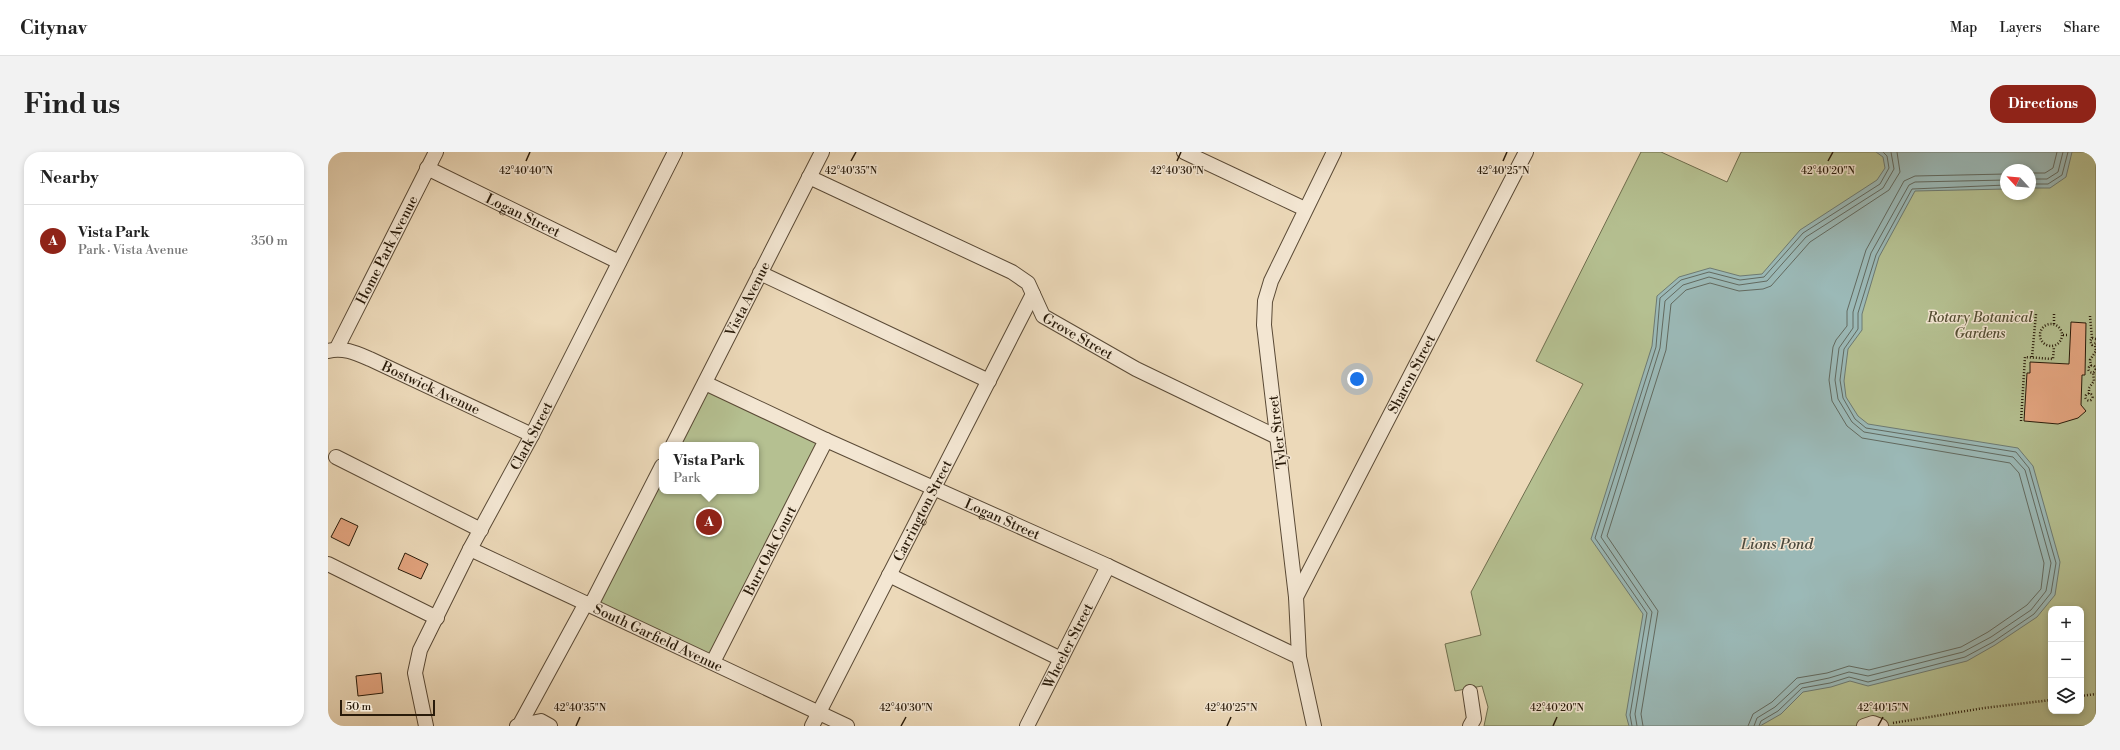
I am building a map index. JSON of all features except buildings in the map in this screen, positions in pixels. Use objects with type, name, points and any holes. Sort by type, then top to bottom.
[{"type":"street","name":"Home Park Avenue","points":[[333,350],[436,152]]},
{"type":"street","name":"Clark Street","points":[[426,726],[415,673],[420,650],[470,549],[532,435],[675,152]]},
{"type":"street","name":"Vista Avenue","points":[[675,442],[822,152]]},
{"type":"street","points":[[1184,152],[1305,210]]},
{"type":"street","name":"Tyler Street","points":[[1314,726],[1299,657],[1296,597],[1264,325],[1265,301],[1271,281],[1334,152]]},
{"type":"street","name":"Sharon Street","points":[[1296,597],[1526,152]]},
{"type":"street","name":"Logan Street","points":[[427,168],[619,262]]},
{"type":"street","name":"Grove Street","points":[[809,177],[1012,272],[1028,283],[1043,316],[1136,369],[1277,437]]},
{"type":"street","points":[[760,273],[989,381]]},
{"type":"street","name":"Carrington Street","points":[[812,726],[1033,294]]},
{"type":"street","name":"Bostwick Avenue","points":[[333,350],[353,352],[370,359],[532,435]]},
{"type":"street","name":"Logan Street","points":[[705,383],[826,440],[1108,566],[1299,657]]},
{"type":"street","name":"Burr Oak Court","points":[[713,662],[826,440]]},
{"type":"street","points":[[336,457],[481,530]]},
{"type":"street","points":[[518,726],[588,604],[659,472]]},
{"type":"street","name":"South Garfield Avenue","points":[[470,549],[847,726]]},
{"type":"street","points":[[328,564],[437,618]]},
{"type":"street","name":"Wheeler Street","points":[[1028,726],[1108,566]]},
{"type":"street","points":[[889,575],[1061,659]]},
{"type":"street","points":[[1470,692],[1474,719],[1470,726]]},
{"type":"street","points":[[518,726],[541,721],[550,726]]},
{"type":"street","points":[[1864,726],[1873,723],[1880,725]]},
{"type":"path","points":[[2032,357],[2036,314]]},
{"type":"path","points":[[2054,314],[2054,324]]},
{"type":"path","points":[[2089,394],[2089,388],[2094,380],[2093,372],[2088,370],[2091,366],[2090,360],[2096,351],[2095,344],[2090,342],[2092,338],[2090,316]]},
{"type":"path","points":[[2054,324],[2060,328],[2063,335],[2060,342],[2054,346],[2043,344],[2040,334],[2044,326],[2054,324]]},
{"type":"path","points":[[2034,334],[2040,334]]},
{"type":"path","points":[[2063,335],[2068,335]]},
{"type":"path","points":[[2092,338],[2096,339]]},
{"type":"path","points":[[2021,421],[2026,357],[2053,359],[2054,346]]},
{"type":"path","points":[[2084,696],[2096,694]]},
{"type":"path","points":[[1880,725],[1921,720],[1984,708],[2048,700]]},
{"type":"green space","name":"Rotary Botanical Gardens","points":[[1641,152],[1661,152],[1727,182],[1741,152],[2096,152],[2096,726],[1484,726],[1488,707],[1482,686],[1455,691],[1445,644],[1481,635],[1471,592],[1583,384],[1536,361]]},
{"type":"green space","points":[[705,383],[826,440],[713,662],[591,605],[659,472],[659,494],[759,494],[759,442],[675,442]]},
{"type":"water","name":"Lions Pond","points":[[1876,152],[2072,152],[2066,177],[2050,188],[2036,188],[2036,164],[2000,164],[2000,189],[1915,191],[1879,257],[1862,314],[1862,330],[1848,349],[1844,381],[1846,397],[1858,416],[1868,424],[2018,448],[2033,466],[2060,562],[2055,595],[2037,617],[1995,645],[1967,661],[1868,686],[1850,681],[1831,687],[1803,692],[1781,714],[1760,726],[1629,726],[1626,715],[1643,614],[1591,539],[1652,346],[1657,296],[1679,277],[1710,268],[1740,276],[1762,274],[1800,230],[1877,180],[1885,168],[1883,157]]},
{"type":"place","name":"Vista Park","points":[[709,522]]}]
